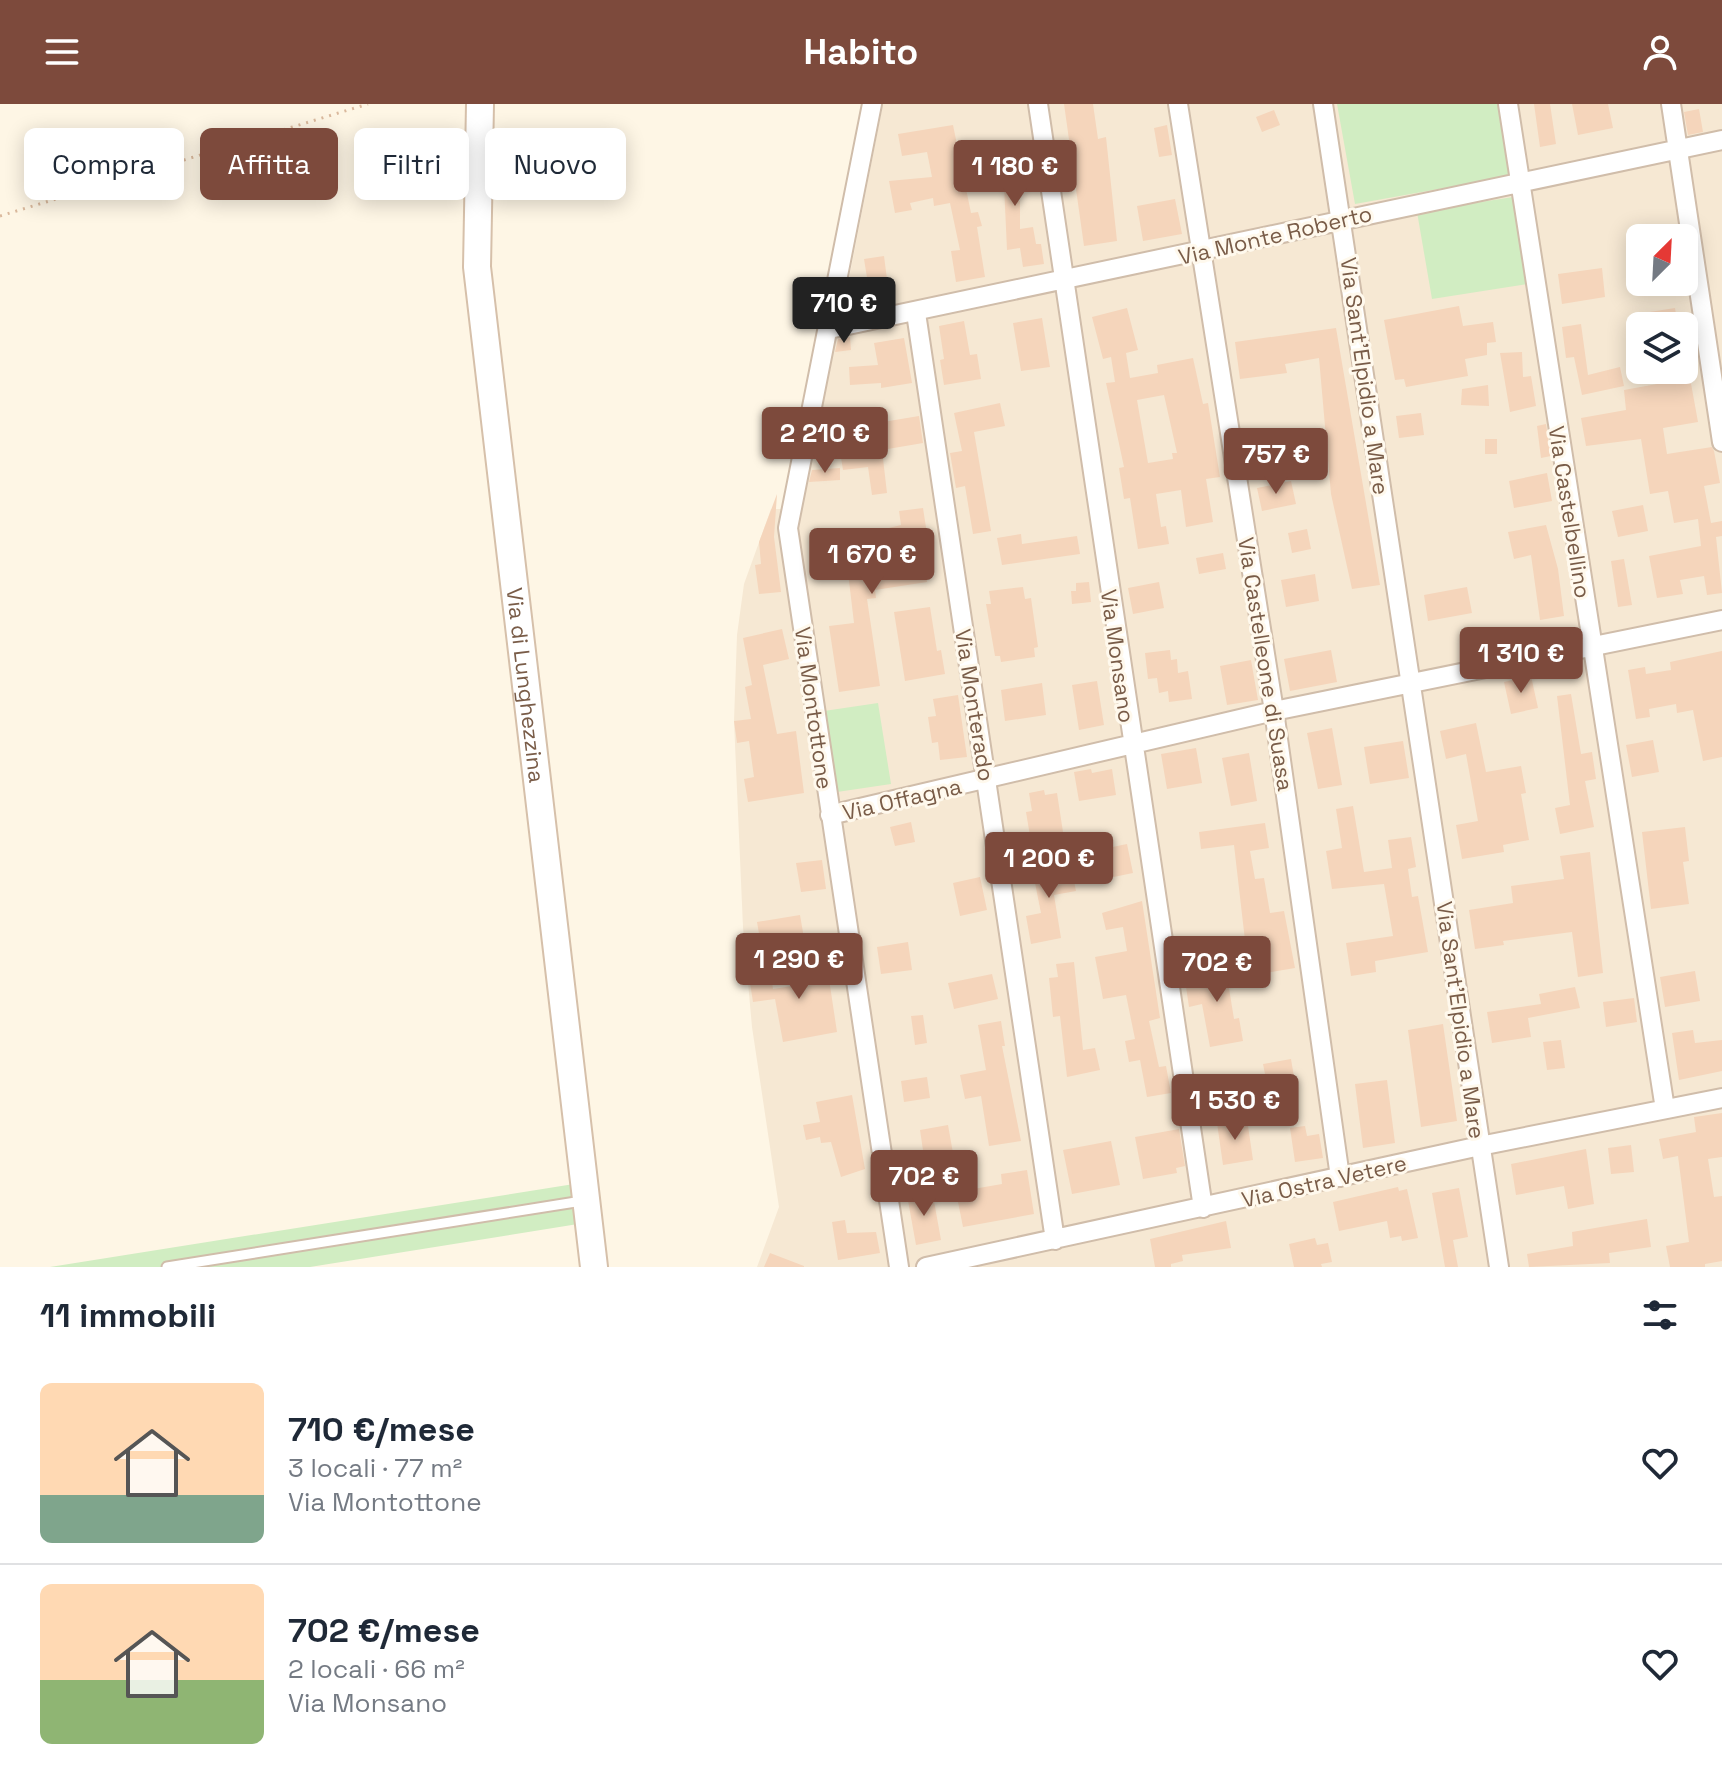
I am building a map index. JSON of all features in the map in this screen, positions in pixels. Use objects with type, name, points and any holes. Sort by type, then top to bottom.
[{"type":"street","name":"Via di Lunghezzina","points":[[480,104],[477,267],[594,1267]]},
{"type":"street","name":"Via Montottone","points":[[872,104],[788,528],[899,1267]]},
{"type":"street","name":"Via Monsano","points":[[1038,104],[1131,745],[1203,1208]]},
{"type":"street","name":"Via Castelleone di Suasa","points":[[1178,104],[1274,711],[1340,1177]]},
{"type":"street","name":"Via Sant'Elpidio a Mare","points":[[1323,104],[1343,219],[1403,649],[1499,1267]]},
{"type":"street","name":"Via Castelbellino","points":[[1508,104],[1665,1109]]},
{"type":"street","points":[[1671,104],[1722,442]]},
{"type":"street","name":"Via Monte Roberto","points":[[829,329],[1201,253],[1343,219],[1722,140]]},
{"type":"street","name":"Via Monterado","points":[[916,313],[1055,1240]]},
{"type":"street","points":[[1591,645],[1722,620]]},
{"type":"street","name":"Via Offagna","points":[[830,815],[1274,711],[1591,645]]},
{"type":"street","name":"Via Ostra Vetere","points":[[926,1267],[1480,1146],[1722,1098]]},
{"type":"lane","points":[[167,1267],[586,1201]]},
{"type":"path","points":[[0,216],[368,104]]},
{"type":"shaded area","points":[[883,104],[1722,104],[1722,1267],[757,1267],[779,1207],[752,1027],[743,927],[734,721],[737,635],[744,584],[771,509],[796,509],[844,304]]},
{"type":"green space","points":[[1337,104],[1498,104],[1511,176],[1355,204]]},
{"type":"green space","points":[[1513,197],[1527,284],[1432,299],[1417,212]]},
{"type":"green space","points":[[878,703],[891,784],[837,792],[824,711]]},
{"type":"green space","points":[[574,1184],[578,1224],[310,1267],[50,1267]]},
{"type":"building","points":[[1064,104],[1093,104],[1098,139],[1106,137],[1117,241],[1084,246]]},
{"type":"building","points":[[1534,104],[1550,104],[1556,144],[1540,147]]},
{"type":"building","points":[[1572,104],[1608,104],[1613,128],[1578,135]]},
{"type":"building","points":[[1699,109],[1703,132],[1688,135],[1684,112]]},
{"type":"building","points":[[1274,110],[1280,125],[1262,132],[1256,117]]},
{"type":"building","points":[[953,125],[971,213],[978,212],[982,226],[977,227],[985,277],[956,282],[951,251],[960,250],[950,203],[934,206],[933,198],[910,203],[912,210],[895,213],[889,181],[932,177],[927,152],[902,156],[898,134]]},
{"type":"building","points":[[1167,125],[1172,155],[1159,157],[1154,128]]},
{"type":"building","points":[[1022,153],[1026,176],[1010,179],[1014,201],[1020,201],[1020,229],[1033,227],[1036,244],[1041,244],[1044,264],[1023,267],[1020,248],[1007,250],[1004,185],[991,187],[986,159]]},
{"type":"building","points":[[1175,199],[1182,234],[1143,241],[1137,206]]},
{"type":"building","points":[[884,256],[888,287],[869,290],[864,259]]},
{"type":"building","points":[[1602,268],[1605,297],[1562,304],[1558,274]]},
{"type":"building","points":[[1459,306],[1463,326],[1493,322],[1496,342],[1487,343],[1487,355],[1465,359],[1468,376],[1406,387],[1404,379],[1395,380],[1384,320]]},
{"type":"building","points":[[1127,308],[1138,350],[1126,353],[1130,378],[1158,373],[1157,365],[1193,358],[1203,404],[1208,403],[1220,477],[1206,479],[1213,522],[1186,527],[1181,490],[1156,494],[1161,527],[1166,526],[1169,544],[1138,549],[1130,498],[1124,499],[1119,468],[1124,467],[1106,383],[1115,382],[1111,357],[1103,359],[1092,317]],"holes":[[[1164,395],[1177,453],[1172,453],[1173,459],[1148,463],[1137,400]]]},
{"type":"building","points":[[1675,308],[1676,312],[1650,312]]},
{"type":"building","points":[[1042,318],[1050,367],[1021,371],[1013,323]]},
{"type":"building","points":[[964,321],[970,355],[977,354],[981,379],[944,385],[939,326]]},
{"type":"building","points":[[1581,324],[1588,375],[1620,367],[1624,386],[1582,395],[1574,357],[1566,358],[1562,327]]},
{"type":"building","points":[[1336,328],[1380,585],[1352,589],[1331,494],[1319,358],[1285,364],[1287,373],[1240,379],[1235,342]]},
{"type":"building","points":[[850,337],[851,350],[835,352],[838,339]]},
{"type":"building","points":[[904,338],[912,383],[881,388],[881,383],[850,385],[849,367],[878,365],[874,343]]},
{"type":"building","points":[[1522,352],[1523,377],[1531,376],[1536,406],[1510,412],[1500,353]]},
{"type":"building","points":[[1657,384],[1691,384],[1698,422],[1663,428],[1667,454],[1712,447],[1714,451],[1720,483],[1704,486],[1711,523],[1722,521],[1722,536],[1716,537],[1722,593],[1707,595],[1704,576],[1680,580],[1683,594],[1657,598],[1649,556],[1701,546],[1698,519],[1674,523],[1668,491],[1650,494],[1641,439],[1586,446],[1581,418],[1626,410],[1624,390]]},
{"type":"building","points":[[1488,385],[1489,406],[1461,405],[1462,389]]},
{"type":"building","points":[[1000,403],[1005,426],[974,432],[991,531],[973,534],[965,486],[956,488],[950,453],[962,451],[954,413]]},
{"type":"building","points":[[850,411],[856,447],[881,443],[877,423],[919,416],[923,443],[882,450],[887,493],[872,495],[868,467],[843,470],[834,414]]},
{"type":"building","points":[[1421,413],[1424,435],[1399,438],[1396,416]]},
{"type":"building","points":[[1546,424],[1551,456],[1541,458],[1537,426]]},
{"type":"building","points":[[1485,439],[1497,439],[1497,454],[1485,454]]},
{"type":"building","points":[[840,468],[840,480],[809,482],[812,470]]},
{"type":"building","points":[[1547,473],[1552,501],[1514,508],[1509,481]]},
{"type":"building","points":[[1291,481],[1296,504],[1262,511],[1257,488]]},
{"type":"building","points":[[777,494],[774,537],[781,592],[759,594],[755,565],[761,564],[759,542]]},
{"type":"building","points":[[1643,505],[1648,531],[1618,537],[1612,511]]},
{"type":"building","points":[[923,508],[927,534],[896,538],[901,564],[924,561],[927,582],[875,590],[876,598],[867,599],[880,686],[839,692],[829,626],[854,623],[844,539],[901,525],[899,511]]},
{"type":"building","points":[[1546,525],[1558,569],[1564,616],[1540,620],[1531,555],[1514,559],[1508,532]]},
{"type":"building","points":[[1307,529],[1311,549],[1292,553],[1288,533]]},
{"type":"building","points":[[1021,534],[1022,544],[1077,536],[1080,554],[1002,565],[997,538]]},
{"type":"building","points":[[1223,553],[1226,569],[1199,574],[1196,558]]},
{"type":"building","points":[[1624,559],[1632,605],[1618,607],[1611,561]]},
{"type":"building","points":[[1315,574],[1319,601],[1286,607],[1281,580]]},
{"type":"building","points":[[1089,582],[1091,602],[1072,604],[1071,591],[1076,591],[1076,583]]},
{"type":"building","points":[[1159,582],[1164,608],[1133,614],[1128,588]]},
{"type":"building","points":[[1023,587],[1025,599],[1031,598],[1038,647],[1034,648],[1035,657],[1001,662],[1000,656],[995,656],[986,604],[991,604],[989,591]]},
{"type":"building","points":[[1467,587],[1472,613],[1428,621],[1424,595]]},
{"type":"building","points":[[930,607],[937,651],[941,650],[945,674],[905,681],[894,612]]},
{"type":"building","points":[[782,629],[789,659],[763,665],[777,734],[796,731],[804,793],[748,802],[744,779],[754,777],[749,741],[737,743],[734,721],[751,719],[745,687],[752,685],[743,638]]},
{"type":"building","points":[[1170,650],[1171,660],[1177,659],[1178,673],[1188,671],[1192,699],[1169,702],[1168,691],[1159,693],[1157,678],[1148,679],[1145,653]]},
{"type":"building","points":[[1331,650],[1337,682],[1290,691],[1284,659]]},
{"type":"building","points":[[1722,651],[1722,757],[1703,761],[1693,710],[1677,713],[1676,704],[1649,709],[1650,717],[1636,719],[1628,670],[1645,667],[1646,674],[1671,670],[1670,662]]},
{"type":"building","points":[[1251,660],[1258,700],[1227,705],[1220,666]]},
{"type":"building","points":[[1531,676],[1538,708],[1511,714],[1504,682]]},
{"type":"building","points":[[1097,681],[1104,725],[1079,730],[1072,685]]},
{"type":"building","points":[[1042,683],[1046,715],[1005,721],[1001,690]]},
{"type":"building","points":[[1571,694],[1581,754],[1592,752],[1596,779],[1585,781],[1594,827],[1560,834],[1555,808],[1570,805],[1557,696]]},
{"type":"building","points":[[958,695],[967,757],[940,760],[938,742],[932,743],[928,717],[936,716],[933,699]]},
{"type":"building","points":[[1476,723],[1486,772],[1521,766],[1526,793],[1521,794],[1529,840],[1503,845],[1504,852],[1462,859],[1456,825],[1478,821],[1466,754],[1446,759],[1440,731]]},
{"type":"building","points":[[1332,728],[1342,785],[1318,789],[1307,733]]},
{"type":"building","points":[[1653,740],[1659,772],[1632,777],[1626,745]]},
{"type":"building","points":[[1403,741],[1409,778],[1370,784],[1364,747]]},
{"type":"building","points":[[1196,748],[1202,783],[1167,789],[1161,754]]},
{"type":"building","points":[[1249,753],[1257,801],[1231,806],[1222,758]]},
{"type":"building","points":[[1091,769],[1092,773],[1112,769],[1116,795],[1079,801],[1074,772]]},
{"type":"building","points":[[1044,790],[1045,795],[1057,793],[1063,832],[1030,836],[1026,812],[1032,811],[1029,793]]},
{"type":"building","points":[[1353,806],[1364,872],[1392,868],[1388,840],[1411,837],[1416,867],[1408,869],[1412,897],[1418,896],[1428,952],[1375,961],[1376,972],[1351,976],[1346,943],[1393,936],[1384,884],[1332,889],[1326,851],[1342,848],[1336,809]]},
{"type":"building","points":[[911,822],[915,842],[895,846],[890,827]]},
{"type":"building","points":[[1265,823],[1269,848],[1250,851],[1255,879],[1264,878],[1270,913],[1284,911],[1295,968],[1266,973],[1262,947],[1246,949],[1234,845],[1201,849],[1199,832]]},
{"type":"building","points":[[1685,827],[1689,861],[1683,862],[1689,904],[1651,909],[1642,832]]},
{"type":"building","points":[[1127,844],[1133,873],[1099,880],[1093,851]]},
{"type":"building","points":[[1590,852],[1603,973],[1578,977],[1572,932],[1503,941],[1504,945],[1475,949],[1469,910],[1513,903],[1511,886],[1564,879],[1560,856]]},
{"type":"building","points":[[822,860],[826,889],[801,892],[796,863]]},
{"type":"building","points":[[1070,860],[1076,891],[1054,895],[1061,938],[1031,944],[1026,916],[1041,913],[1032,868]]},
{"type":"building","points":[[980,877],[987,910],[960,916],[953,883]]},
{"type":"building","points":[[1142,901],[1160,1018],[1149,1021],[1159,1067],[1166,1066],[1171,1093],[1147,1097],[1140,1060],[1129,1062],[1125,1041],[1135,1039],[1126,995],[1103,999],[1095,957],[1127,951],[1123,927],[1106,930],[1102,913]]},
{"type":"building","points":[[800,915],[805,944],[762,951],[757,922]]},
{"type":"building","points":[[908,942],[912,970],[881,974],[877,947]]},
{"type":"building","points":[[826,959],[837,1032],[783,1042],[775,999],[753,1002],[748,970],[770,967],[773,989],[805,984],[801,962]]},
{"type":"building","points":[[1239,961],[1241,973],[1227,976],[1234,1019],[1239,1018],[1243,1041],[1210,1047],[1202,1004],[1189,1007],[1185,980],[1214,975],[1212,965]]},
{"type":"building","points":[[1074,962],[1083,1050],[1095,1048],[1100,1070],[1067,1077],[1060,1016],[1053,1017],[1049,978],[1058,977],[1056,964]]},
{"type":"building","points":[[1695,971],[1700,1001],[1665,1007],[1660,977]]},
{"type":"building","points":[[992,974],[998,999],[954,1009],[948,983]]},
{"type":"building","points":[[1575,987],[1580,1008],[1528,1018],[1531,1037],[1492,1043],[1487,1012],[1541,1004],[1539,994]]},
{"type":"building","points":[[1634,998],[1637,1022],[1606,1027],[1603,1002]]},
{"type":"building","points":[[923,1015],[927,1043],[915,1045],[911,1016]]},
{"type":"building","points":[[1001,1021],[1005,1046],[1002,1046],[1021,1141],[989,1146],[981,1096],[965,1099],[960,1075],[986,1070],[978,1025]]},
{"type":"building","points":[[1443,1024],[1457,1121],[1421,1127],[1408,1030]]},
{"type":"building","points":[[1693,1030],[1695,1043],[1722,1040],[1722,1071],[1679,1080],[1672,1033]]},
{"type":"building","points":[[1561,1040],[1565,1068],[1547,1070],[1543,1042]]},
{"type":"building","points":[[1291,1059],[1296,1089],[1269,1094],[1263,1064]]},
{"type":"building","points":[[927,1077],[930,1098],[904,1102],[901,1081]]},
{"type":"building","points":[[1387,1080],[1395,1143],[1363,1148],[1355,1084]]},
{"type":"building","points":[[852,1095],[865,1169],[841,1177],[831,1142],[821,1143],[820,1137],[806,1140],[803,1125],[820,1122],[816,1102]]},
{"type":"building","points":[[1722,1113],[1722,1157],[1708,1159],[1714,1197],[1722,1196],[1722,1261],[1705,1264],[1705,1267],[1670,1267],[1666,1246],[1689,1242],[1678,1156],[1663,1159],[1659,1139],[1696,1132],[1694,1117]]},
{"type":"building","points":[[1247,1119],[1253,1160],[1223,1165],[1217,1123]]},
{"type":"building","points":[[948,1125],[953,1153],[924,1157],[920,1130]]},
{"type":"building","points":[[1305,1126],[1307,1136],[1319,1134],[1323,1158],[1295,1162],[1290,1128]]},
{"type":"building","points":[[1179,1129],[1185,1166],[1176,1168],[1177,1173],[1143,1179],[1135,1137]]},
{"type":"building","points":[[1111,1141],[1120,1185],[1072,1194],[1063,1150]]},
{"type":"building","points":[[1631,1145],[1634,1172],[1611,1174],[1608,1148]]},
{"type":"building","points":[[1586,1149],[1594,1204],[1568,1209],[1564,1186],[1516,1195],[1511,1164]]},
{"type":"building","points":[[1027,1170],[1034,1214],[963,1227],[956,1192],[1002,1184],[1001,1174]]},
{"type":"building","points":[[1398,1187],[1399,1191],[1407,1189],[1418,1238],[1402,1241],[1401,1236],[1390,1238],[1387,1221],[1339,1231],[1333,1202]]},
{"type":"building","points":[[1459,1188],[1468,1237],[1453,1240],[1458,1267],[1445,1267],[1432,1193]]},
{"type":"building","points":[[932,1190],[941,1240],[916,1245],[907,1195]]},
{"type":"building","points":[[1647,1219],[1651,1247],[1609,1253],[1610,1263],[1529,1267],[1527,1254],[1573,1246],[1572,1232]]},
{"type":"building","points":[[845,1220],[847,1233],[876,1232],[880,1253],[838,1260],[832,1222]]},
{"type":"building","points":[[1226,1221],[1231,1248],[1182,1255],[1183,1261],[1171,1264],[1171,1267],[1155,1267],[1150,1239]]},
{"type":"building","points":[[1315,1238],[1317,1245],[1328,1243],[1332,1262],[1321,1264],[1322,1267],[1294,1267],[1289,1244]]},
{"type":"building","points":[[770,1253],[804,1266],[804,1267],[764,1267]]}]
